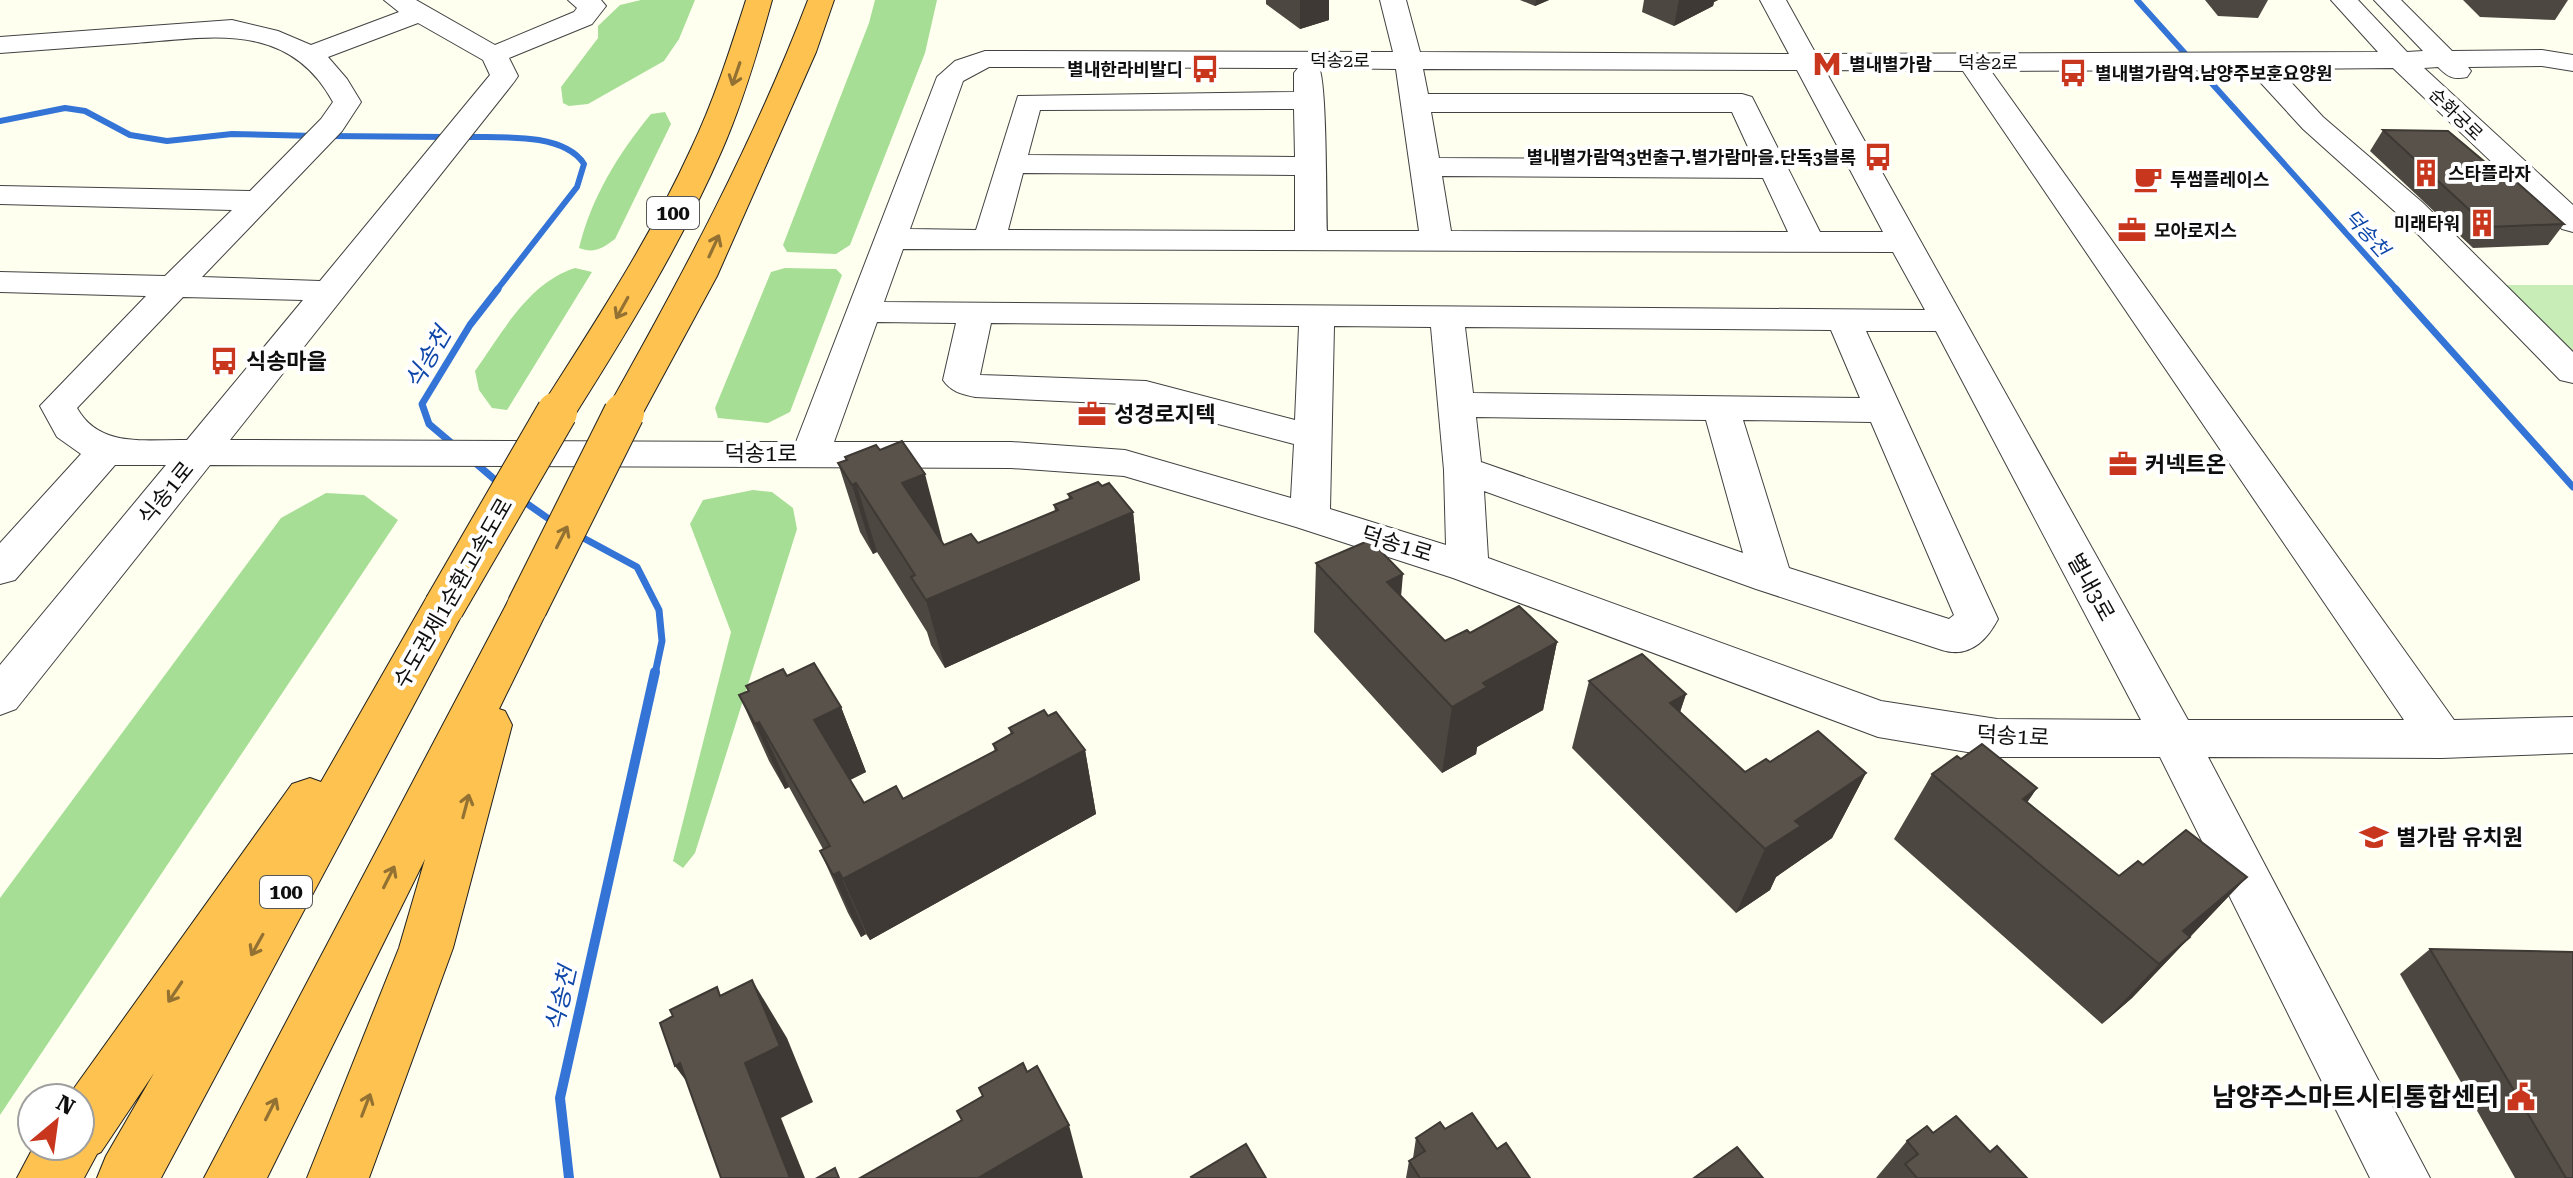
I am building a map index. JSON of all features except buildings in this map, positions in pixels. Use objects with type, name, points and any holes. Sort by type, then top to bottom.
[{"type":"highway","name":"수도권제1순환고속도로","points":[[128,1178],[437,619],[557,412],[610,329],[706,151],[730,91],[759,0]]},
{"type":"highway","name":"100","points":[[235,1178],[624,413],[700,276],[802,52],[821,0]]},
{"type":"highway","points":[[96,1108],[437,619]]},
{"type":"highway","points":[[338,1178],[426,948],[520,621]]},
{"type":"street","points":[[309,55],[409,7],[494,55],[583,18],[593,6],[581,0]]},
{"type":"street","points":[[1393,0],[1408,60],[1437,241]]},
{"type":"street","name":"별내3로","points":[[1773,0],[2174,738],[2401,1178]]},
{"type":"street","name":"순화궁로","points":[[2344,0],[2401,61],[2573,222]]},
{"type":"street","name":"순화궁로","points":[[2387,0],[2573,188]]},
{"type":"street","points":[[0,45],[232,28],[269,36],[309,55],[335,77],[347,102],[317,140],[58,406],[70,428],[105,452],[0,569]]},
{"type":"street","name":"식송1로","points":[[0,697],[504,76],[494,55]]},
{"type":"street","points":[[2243,62],[2542,58],[2573,63]]},
{"type":"street","name":"덕송2로","points":[[811,453],[951,77],[985,59],[2243,62]]},
{"type":"street","points":[[1308,60],[1311,240]]},
{"type":"street","points":[[1971,62],[2442,739]]},
{"type":"street","points":[[2243,62],[2412,210],[2573,372]]},
{"type":"street","points":[[989,239],[1028,102],[1309,100]]},
{"type":"street","points":[[1415,103],[1742,103],[1809,242]]},
{"type":"street","points":[[1011,164],[1309,166]]},
{"type":"street","points":[[1425,167],[1773,169]]},
{"type":"street","points":[[0,195],[259,201]]},
{"type":"street","points":[[891,239],[1904,242]]},
{"type":"street","points":[[0,282],[332,291]]},
{"type":"street","points":[[863,312],[1946,321]]},
{"type":"street","points":[[976,312],[961,380],[975,386],[1146,393],[1313,437]]},
{"type":"street","points":[[1310,517],[1317,315]]},
{"type":"street","points":[[1447,318],[1463,470],[1468,567]]},
{"type":"street","points":[[1463,470],[1771,578],[1957,638],[1977,619],[1844,320]]},
{"type":"street","points":[[1457,405],[1884,410]]},
{"type":"street","points":[[1721,408],[1771,578]]},
{"type":"street","name":"덕송1로","points":[[105,452],[1011,455],[1125,463],[1468,567],[1878,719],[1997,738],[2442,739],[2573,735]]},
{"type":"green space","points":[[641,0],[695,0],[679,39],[664,61],[588,104],[569,106],[563,103],[561,87],[598,38],[598,26],[620,5]]},
{"type":"green space","points":[[875,0],[937,0],[925,53],[850,245],[836,254],[787,252],[783,245],[869,23]]},
{"type":"green space","points":[[665,112],[671,124],[615,239],[598,249],[579,248],[598,194],[617,161],[651,114]]},
{"type":"green space","points":[[575,268],[592,272],[507,410],[492,408],[479,390],[475,371],[530,297],[558,275]]},
{"type":"green space","points":[[785,268],[836,269],[842,275],[790,412],[768,423],[718,418],[715,408],[771,272]]},
{"type":"green space","points":[[2503,285],[2573,285],[2573,352]]},
{"type":"green space","points":[[753,490],[772,492],[793,508],[797,529],[695,853],[683,868],[673,861],[731,632],[690,524],[703,500]]},
{"type":"green space","points":[[326,493],[364,495],[398,520],[22,1082],[16,1082],[16,1091],[0,1115],[0,898],[281,518]]},
{"type":"waterway","name":"덕송천","points":[[2137,0],[2398,291]]},
{"type":"waterway","name":"식송천","points":[[0,121],[65,108],[85,111],[130,135],[167,141],[232,134],[315,136]]},
{"type":"waterway","name":"식송천","points":[[328,136],[447,137]]},
{"type":"waterway","name":"식송천","points":[[460,137],[545,141],[574,153],[584,164],[577,187],[496,291]]},
{"type":"waterway","name":"식송천","points":[[455,446],[429,424],[422,404],[470,325],[498,289]]},
{"type":"waterway","name":"덕송천","points":[[2396,289],[2573,487]]},
{"type":"waterway","name":"식송천","points":[[472,460],[501,485]]},
{"type":"waterway","name":"식송천","points":[[519,498],[556,524]]},
{"type":"waterway","name":"식송천","points":[[576,534],[637,567],[659,610],[662,641],[655,674]]},
{"type":"waterway","name":"식송천","points":[[569,1178],[560,1098],[655,672]]},
{"type":"place","name":"별내별가람","points":[[1827,64]]},
{"type":"place","name":"별내한라비발디","points":[[1205,69]]},
{"type":"place","name":"별내별가람역.남양주보훈요양원","points":[[2073,73]]},
{"type":"place","name":"별내별가람역3번출구.별가람마을.단독3블록","points":[[1878,157]]},
{"type":"place","name":"스타플라자","points":[[2426,173]]},
{"type":"place","name":"투썸플레이스","points":[[2148,179]]},
{"type":"place","name":"미래타워","points":[[2482,223]]},
{"type":"place","name":"모아로지스","points":[[2132,230]]},
{"type":"place","name":"식송마을","points":[[224,361]]},
{"type":"place","name":"성경로지텍","points":[[1092,414]]},
{"type":"place","name":"커넥트온","points":[[2123,464]]},
{"type":"place","name":"별가람 유치원","points":[[2374,837]]},
{"type":"place","name":"남양주스마트시티통합센터","points":[[2521,1097]]}]
